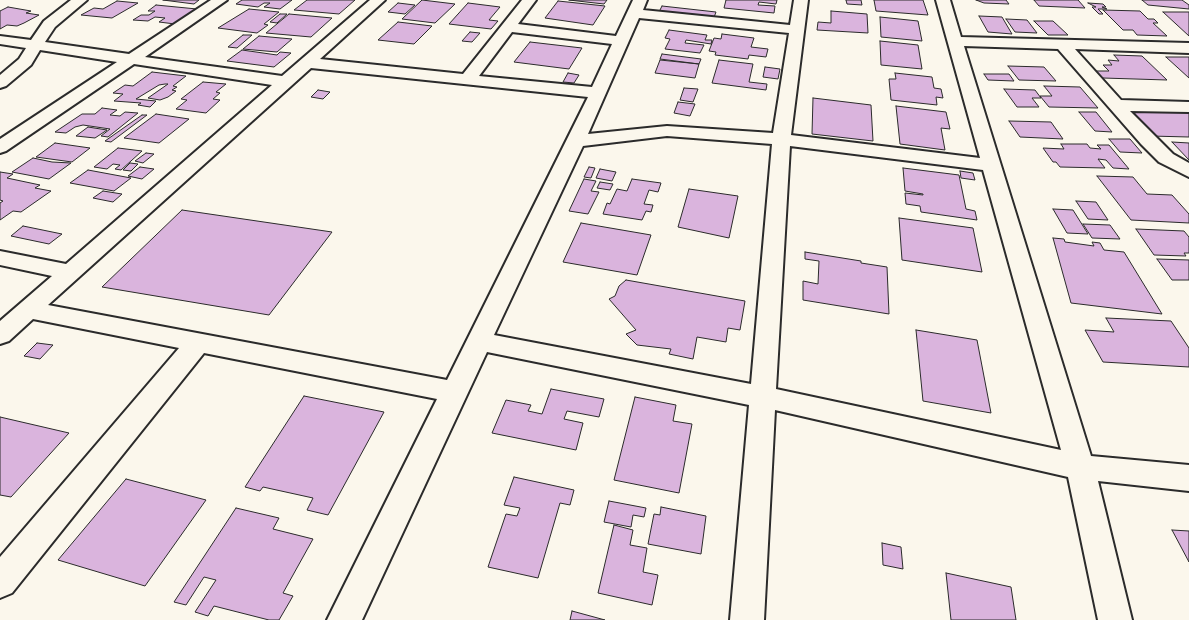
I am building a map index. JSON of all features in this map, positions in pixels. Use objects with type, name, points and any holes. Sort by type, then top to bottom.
[{"type":"street","points":[[0,83],[25,62],[49,24],[80,0]]},
{"type":"street","points":[[0,147],[220,0]]},
{"type":"street","points":[[0,335],[378,0]]},
{"type":"street","points":[[467,80],[529,0]]},
{"type":"street","points":[[746,620],[781,139],[801,0]]},
{"type":"street","points":[[943,0],[1080,467],[1115,620]]},
{"type":"street","points":[[344,620],[481,342],[599,94],[637,6],[797,30]]},
{"type":"street","points":[[509,27],[622,41]]},
{"type":"street","points":[[0,40],[287,82]]},
{"type":"street","points":[[955,41],[1189,48]]},
{"type":"street","points":[[1062,44],[1115,105],[1166,158],[1189,171]]},
{"type":"street","points":[[309,63],[599,94]]},
{"type":"street","points":[[1115,105],[1189,107]]},
{"type":"street","points":[[576,141],[676,131],[781,139],[990,165]]},
{"type":"street","points":[[0,258],[70,272]]},
{"type":"street","points":[[28,310],[456,392]]},
{"type":"street","points":[[481,342],[763,397],[1080,467],[1189,478]]},
{"type":"street","points":[[0,582],[198,343]]},
{"type":"building","points":[[163,0],[199,0],[194,4]]},
{"type":"building","points":[[242,0],[292,0],[280,9],[264,7],[270,3],[264,3],[258,7],[236,4]]},
{"type":"building","points":[[307,0],[355,0],[339,14],[294,10]]},
{"type":"building","points":[[422,0],[455,4],[435,23],[402,19]]},
{"type":"building","points":[[569,0],[607,0],[604,4]]},
{"type":"building","points":[[726,0],[777,0],[776,4],[759,2],[758,5],[775,6],[774,13],[724,8]]},
{"type":"building","points":[[846,0],[861,0],[862,5],[847,4]]},
{"type":"building","points":[[874,0],[923,0],[928,15],[876,11]]},
{"type":"building","points":[[976,0],[1006,0],[1009,4],[984,3]]},
{"type":"building","points":[[1034,0],[1078,0],[1085,8],[1039,6]]},
{"type":"building","points":[[1142,0],[1182,0],[1189,5],[1189,9],[1148,5]]},
{"type":"building","points":[[117,1],[138,3],[112,18],[81,15],[94,8],[103,9]]},
{"type":"building","points":[[558,1],[605,6],[593,25],[545,18]]},
{"type":"building","points":[[398,3],[415,5],[405,14],[388,12]]},
{"type":"building","points":[[468,3],[500,7],[489,20],[498,21],[491,29],[449,24]]},
{"type":"building","points":[[1088,3],[1103,4],[1106,7],[1102,7],[1107,9],[1098,9],[1103,14],[1099,14],[1092,7],[1096,7]]},
{"type":"building","points":[[156,5],[197,9],[175,24],[159,22],[165,18],[155,17],[148,21],[133,20],[141,15],[149,15],[155,11],[148,11]]},
{"type":"building","points":[[662,6],[716,12],[713,20],[658,14]]},
{"type":"building","points":[[8,7],[31,11],[26,13],[39,15],[17,26],[7,25],[0,29],[0,11]]},
{"type":"building","points":[[249,9],[279,12],[264,24],[268,25],[257,33],[218,28]]},
{"type":"building","points":[[1103,10],[1140,11],[1148,19],[1154,19],[1158,23],[1153,23],[1167,36],[1137,35],[1133,30],[1123,30]]},
{"type":"building","points":[[831,11],[867,14],[868,33],[817,30],[818,22],[831,23]]},
{"type":"building","points":[[1163,12],[1189,12],[1189,36]]},
{"type":"building","points":[[280,14],[287,14],[277,23],[270,22]]},
{"type":"building","points":[[289,14],[332,18],[311,37],[266,33]]},
{"type":"building","points":[[979,16],[1002,17],[1012,34],[988,32]]},
{"type":"building","points":[[880,17],[918,21],[922,41],[881,37]]},
{"type":"building","points":[[1006,19],[1027,20],[1037,33],[1015,32]]},
{"type":"building","points":[[1034,21],[1053,21],[1068,35],[1048,35]]},
{"type":"building","points":[[398,22],[432,26],[414,44],[378,40]]},
{"type":"building","points":[[669,30],[707,35],[705,40],[712,40],[711,44],[686,40],[685,43],[704,45],[700,53],[665,49],[670,39],[665,38]]},
{"type":"building","points":[[470,32],[480,33],[472,42],[462,41]]},
{"type":"building","points":[[722,34],[754,38],[751,47],[768,49],[766,57],[749,55],[748,59],[715,55],[716,52],[709,51],[714,38],[721,39]]},
{"type":"building","points":[[243,35],[252,35],[237,48],[228,47]]},
{"type":"building","points":[[259,36],[292,39],[277,52],[243,49]]},
{"type":"building","points":[[880,41],[918,45],[922,69],[881,65]]},
{"type":"building","points":[[530,42],[582,48],[569,69],[514,62]]},
{"type":"building","points":[[242,50],[277,55],[280,52],[291,53],[274,67],[227,61]]},
{"type":"building","points":[[662,54],[701,59],[699,64],[660,59]]},
{"type":"building","points":[[1114,55],[1142,56],[1167,80],[1103,78],[1096,71],[1109,71],[1103,65],[1112,65],[1108,60],[1119,61]]},
{"type":"building","points":[[1166,57],[1189,57],[1189,78]]},
{"type":"building","points":[[660,60],[699,64],[695,78],[655,73]]},
{"type":"building","points":[[719,60],[753,64],[749,82],[767,84],[766,90],[712,83]]},
{"type":"building","points":[[1008,66],[1044,67],[1056,81],[1019,80]]},
{"type":"building","points":[[765,67],[780,69],[778,79],[763,77]]},
{"type":"building","points":[[152,72],[186,76],[173,86],[177,87],[172,90],[176,91],[168,97],[160,100],[148,98],[168,84],[165,84],[159,85],[136,99],[156,101],[150,107],[138,105],[141,103],[114,101],[123,94],[113,93],[125,85],[133,86]]},
{"type":"building","points":[[568,73],[579,75],[574,83],[563,82]]},
{"type":"building","points":[[895,73],[932,77],[934,88],[941,89],[943,98],[936,97],[937,105],[891,100],[889,79],[896,79]]},
{"type":"building","points":[[984,74],[1009,74],[1014,81],[988,80]]},
{"type":"building","points":[[203,82],[226,84],[216,92],[220,93],[213,99],[220,100],[206,113],[176,109],[187,100],[181,99]]},
{"type":"building","points":[[1044,86],[1080,87],[1098,108],[1049,107],[1040,96],[1052,96]]},
{"type":"building","points":[[684,88],[698,89],[693,102],[680,100]]},
{"type":"building","points":[[1004,89],[1035,90],[1041,98],[1032,98],[1039,107],[1017,107]]},
{"type":"building","points":[[318,90],[330,92],[323,99],[311,97]]},
{"type":"building","points":[[813,98],[871,105],[873,141],[812,134]]},
{"type":"building","points":[[678,102],[695,104],[690,116],[674,113]]},
{"type":"building","points":[[896,106],[946,112],[950,129],[941,128],[945,150],[900,144]]},
{"type":"building","points":[[102,108],[117,110],[110,115],[120,116],[125,112],[138,113],[108,137],[101,136],[110,129],[83,125],[75,127],[66,133],[55,132],[82,114],[95,114]]},
{"type":"building","points":[[1126,110],[1189,112],[1189,137],[1150,136]]},
{"type":"building","points":[[1079,112],[1096,112],[1112,132],[1095,131]]},
{"type":"building","points":[[156,114],[189,119],[159,143],[124,138]]},
{"type":"building","points":[[142,115],[147,115],[111,142],[105,141]]},
{"type":"building","points":[[1009,121],[1051,122],[1063,139],[1020,137]]},
{"type":"building","points":[[88,127],[107,130],[95,138],[76,136]]},
{"type":"building","points":[[1109,139],[1130,139],[1142,153],[1120,152]]},
{"type":"building","points":[[1172,142],[1189,143],[1189,160]]},
{"type":"building","points":[[55,143],[90,148],[72,162],[36,157]]},
{"type":"building","points":[[1061,144],[1087,144],[1090,148],[1101,149],[1097,145],[1109,145],[1129,169],[1113,168],[1106,160],[1098,159],[1105,168],[1060,167],[1056,162],[1053,162],[1043,148],[1064,149]]},
{"type":"building","points":[[118,148],[142,151],[121,170],[115,169],[120,165],[113,164],[107,169],[94,167]]},
{"type":"building","points":[[146,153],[154,154],[143,163],[135,161]]},
{"type":"building","points":[[33,158],[71,163],[49,179],[12,172]]},
{"type":"building","points":[[130,163],[138,164],[131,171],[123,170]]},
{"type":"building","points":[[140,167],[154,169],[142,179],[128,176]]},
{"type":"building","points":[[589,167],[595,168],[591,178],[584,177]]},
{"type":"building","points":[[903,168],[959,175],[966,209],[975,211],[977,220],[921,212],[920,206],[906,204],[905,193],[923,194],[905,191]]},
{"type":"building","points":[[600,169],[616,172],[612,181],[596,178]]},
{"type":"building","points":[[88,170],[131,178],[114,191],[70,183]]},
{"type":"building","points":[[960,171],[973,173],[975,180],[961,178]]},
{"type":"building","points":[[0,172],[13,174],[7,178],[40,185],[35,188],[51,191],[21,212],[13,211],[0,220],[0,203],[3,201],[0,200]]},
{"type":"building","points":[[1097,176],[1133,177],[1147,194],[1172,195],[1189,214],[1189,223],[1131,220]]},
{"type":"building","points":[[584,179],[596,181],[591,191],[599,192],[588,214],[569,211]]},
{"type":"building","points":[[632,179],[661,183],[658,192],[649,190],[644,204],[653,205],[651,212],[646,211],[642,220],[603,214],[607,203],[610,204],[617,189],[627,191]]},
{"type":"building","points":[[600,182],[613,184],[610,190],[597,188]]},
{"type":"building","points":[[689,189],[738,196],[729,238],[678,227]]},
{"type":"building","points":[[103,191],[122,194],[113,202],[93,198]]},
{"type":"building","points":[[1076,201],[1096,202],[1108,220],[1088,219]]},
{"type":"building","points":[[1053,209],[1073,210],[1088,234],[1067,233]]},
{"type":"building","points":[[182,210],[332,232],[269,315],[102,287]]},
{"type":"building","points":[[899,218],[973,228],[982,272],[902,260]]},
{"type":"building","points":[[581,223],[651,235],[637,275],[563,262]]},
{"type":"building","points":[[1083,224],[1110,225],[1120,239],[1092,238]]},
{"type":"building","points":[[23,226],[62,234],[49,244],[11,236]]},
{"type":"building","points":[[1136,229],[1184,231],[1189,237],[1189,253],[1184,253],[1186,256],[1154,255]]},
{"type":"building","points":[[1053,238],[1064,239],[1065,242],[1094,246],[1092,242],[1100,243],[1104,250],[1124,252],[1162,314],[1071,303]]},
{"type":"building","points":[[805,252],[887,267],[889,314],[803,300],[803,281],[818,284],[819,261],[805,259]]},
{"type":"building","points":[[1157,259],[1189,260],[1189,280],[1172,280]]},
{"type":"building","points":[[626,280],[745,301],[740,330],[728,328],[726,342],[697,337],[693,359],[669,354],[671,349],[637,345],[626,334],[636,330],[609,299],[615,296],[619,286]]},
{"type":"building","points":[[1106,318],[1171,321],[1189,348],[1189,367],[1103,362],[1085,330],[1114,332]]},
{"type":"building","points":[[916,330],[977,340],[991,413],[923,401]]},
{"type":"building","points":[[37,343],[53,345],[40,359],[24,356]]},
{"type":"building","points":[[551,389],[604,399],[599,417],[567,411],[564,419],[583,423],[576,450],[492,433],[506,400],[531,405],[528,411],[542,414]]},
{"type":"building","points":[[304,396],[384,412],[328,515],[307,510],[313,498],[263,487],[260,491],[245,487]]},
{"type":"building","points":[[635,397],[676,405],[673,421],[692,424],[679,493],[614,480]]},
{"type":"building","points":[[0,417],[69,433],[11,497],[0,495]]},
{"type":"building","points":[[514,477],[574,490],[570,505],[560,503],[538,578],[488,567],[506,514],[517,516],[520,508],[504,505]]},
{"type":"building","points":[[126,479],[206,500],[145,586],[58,560]]},
{"type":"building","points":[[609,501],[646,508],[644,517],[633,515],[631,527],[604,522]]},
{"type":"building","points":[[661,507],[706,516],[701,554],[648,544],[654,514],[660,515]]},
{"type":"building","points":[[236,508],[279,518],[273,529],[313,539],[283,593],[293,596],[279,620],[269,620],[214,606],[208,616],[195,612],[216,580],[204,577],[186,605],[174,602]]},
{"type":"building","points":[[614,525],[633,530],[630,545],[647,548],[643,572],[658,575],[652,605],[598,593]]},
{"type":"building","points":[[1172,530],[1189,531],[1189,562]]},
{"type":"building","points":[[882,543],[901,547],[903,569],[883,565]]},
{"type":"building","points":[[946,573],[1011,587],[1016,620],[951,620]]},
{"type":"building","points":[[572,611],[605,620],[570,620]]}]
